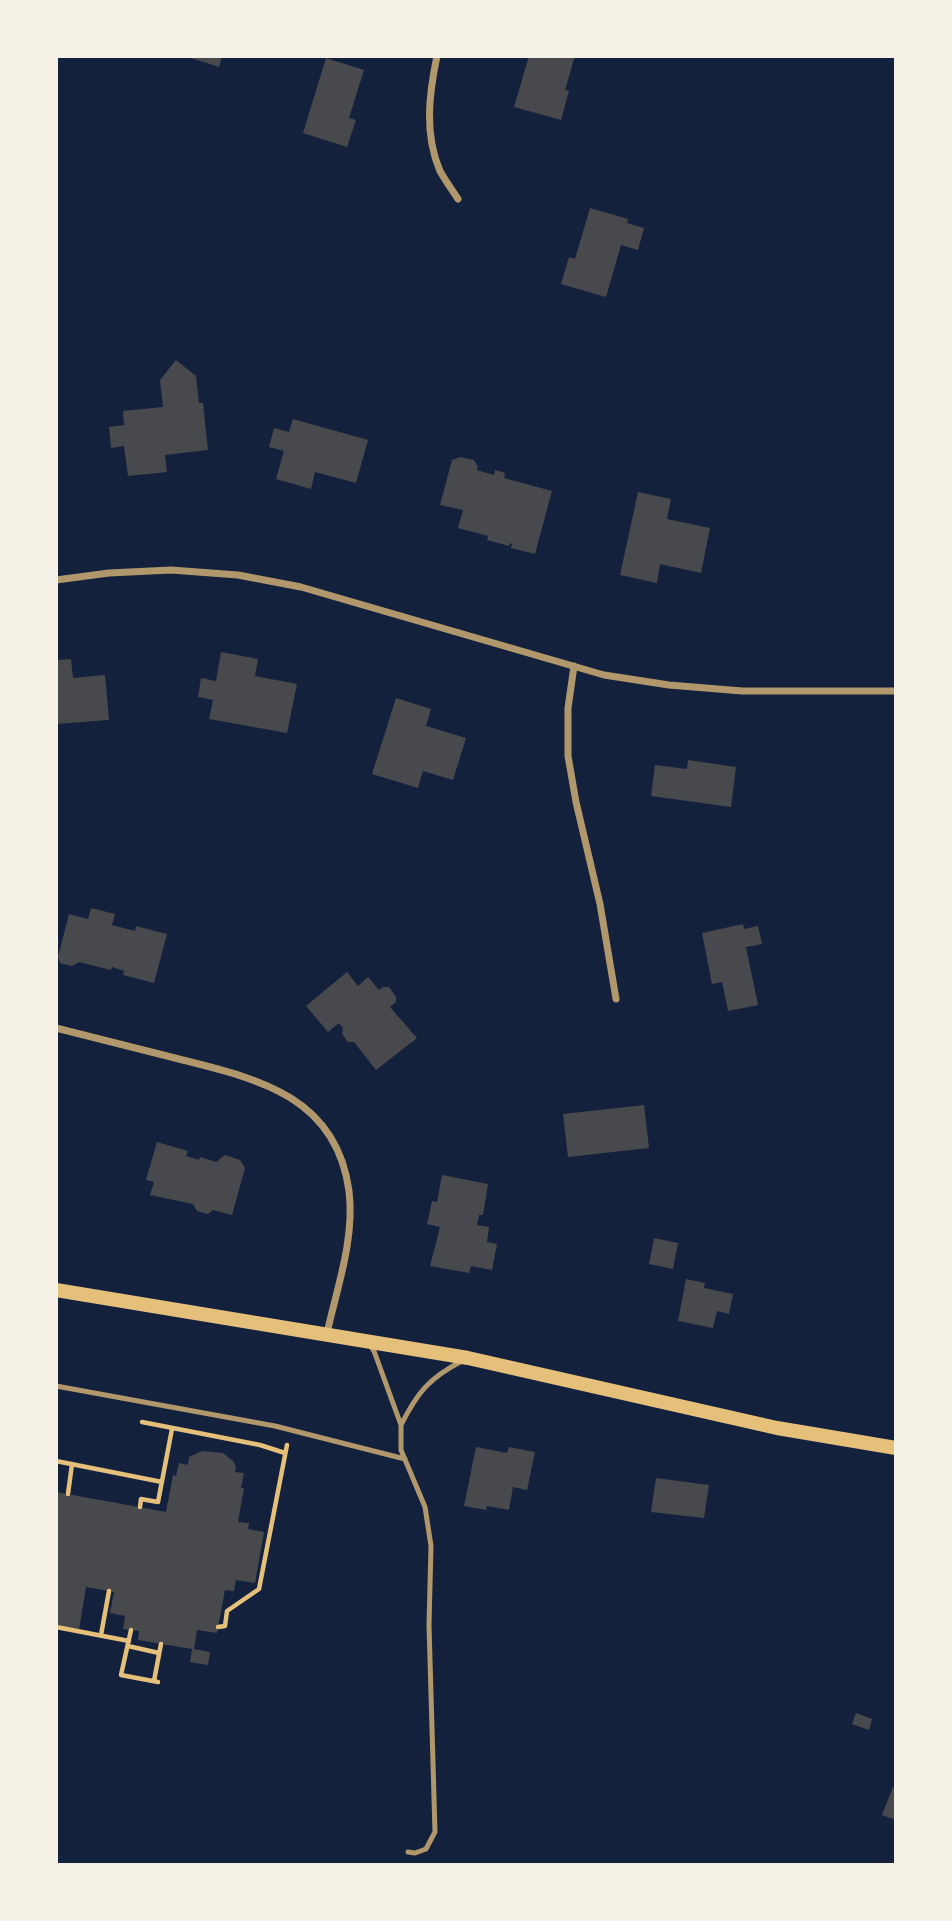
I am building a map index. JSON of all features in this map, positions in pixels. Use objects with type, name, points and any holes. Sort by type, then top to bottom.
[{"type":"main road","points":[[56,1290],[468,1358],[777,1428],[896,1448]]},
{"type":"street","points":[[437,56],[428,105],[432,141],[440,171],[458,199]]},
{"type":"street","points":[[56,580],[109,573],[171,570],[238,575],[301,586],[604,675],[668,685],[742,691],[896,691]]},
{"type":"street","points":[[574,666],[568,708],[568,755],[600,904],[616,999]]},
{"type":"street","points":[[56,1028],[260,1081],[294,1099],[316,1119],[333,1143],[349,1191],[346,1248],[327,1333]]},
{"type":"lane","points":[[365,1340],[374,1351],[401,1425]]},
{"type":"lane","points":[[408,1852],[415,1853],[429,1847],[435,1832],[429,1625],[431,1546],[425,1507],[400,1442],[401,1425],[411,1404],[425,1385],[443,1371],[468,1358]]},
{"type":"lane","points":[[56,1386],[290,1430],[405,1459]]},
{"type":"path","points":[[142,1422],[260,1445],[285,1453]]},
{"type":"path","points":[[140,1507],[141,1499],[159,1502],[172,1429]]},
{"type":"path","points":[[218,1626],[225,1626],[227,1611],[259,1589],[290,1430]]},
{"type":"path","points":[[56,1461],[162,1482]]},
{"type":"path","points":[[68,1494],[72,1464]]},
{"type":"path","points":[[101,1635],[109,1591]]},
{"type":"path","points":[[56,1627],[101,1635],[159,1653]]},
{"type":"path","points":[[131,1630],[121,1675],[156,1682],[161,1644]]},
{"type":"building","points":[[185,56],[222,56],[219,67]]},
{"type":"building","points":[[529,56],[575,56],[565,90],[569,91],[561,120],[514,107]]},
{"type":"building","points":[[326,58],[364,70],[349,118],[356,120],[347,147],[303,133]]},
{"type":"building","points":[[590,208],[628,219],[627,223],[644,228],[638,250],[621,245],[606,297],[561,284],[569,257],[575,259]]},
{"type":"building","points":[[176,360],[196,376],[199,403],[203,403],[208,450],[165,455],[167,472],[128,476],[124,446],[111,448],[109,427],[124,425],[123,411],[163,407],[160,380]]},
{"type":"building","points":[[293,419],[368,440],[356,483],[315,472],[311,489],[276,479],[284,451],[269,447],[274,428],[289,432]]},
{"type":"building","points":[[460,457],[474,460],[477,470],[494,475],[495,470],[505,473],[504,478],[552,491],[535,554],[511,548],[510,543],[509,546],[487,540],[488,536],[458,528],[463,510],[440,505],[452,460]]},
{"type":"building","points":[[638,492],[671,499],[667,519],[710,528],[701,573],[660,564],[657,583],[620,575]]},
{"type":"building","points":[[221,652],[258,659],[255,676],[297,684],[287,733],[209,719],[213,700],[198,697],[201,678],[216,681]]},
{"type":"building","points":[[71,659],[73,678],[105,675],[109,720],[56,724],[56,660]]},
{"type":"building","points":[[396,698],[431,709],[426,726],[466,738],[453,780],[423,771],[418,788],[372,774]]},
{"type":"building","points":[[688,760],[736,767],[731,807],[651,796],[655,765],[687,769]]},
{"type":"building","points":[[91,908],[115,914],[112,925],[135,931],[136,926],[167,934],[154,983],[123,975],[124,971],[112,967],[111,970],[79,962],[72,966],[60,963],[58,957],[69,914],[88,919]]},
{"type":"building","points":[[743,924],[744,929],[758,926],[762,944],[746,947],[758,1005],[728,1011],[722,982],[712,984],[702,933]]},
{"type":"building","points":[[347,972],[358,986],[368,977],[379,990],[389,987],[396,997],[396,1002],[390,1007],[417,1038],[376,1070],[354,1042],[348,1042],[339,1023],[328,1032],[306,1006]]},
{"type":"building","points":[[644,1105],[649,1148],[568,1157],[563,1114]]},
{"type":"building","points":[[157,1142],[188,1151],[186,1156],[199,1160],[200,1157],[216,1162],[225,1155],[240,1160],[245,1168],[232,1215],[213,1210],[208,1214],[197,1211],[193,1204],[150,1195],[154,1182],[146,1180]]},
{"type":"building","points":[[442,1175],[488,1184],[483,1215],[479,1215],[477,1225],[489,1227],[487,1242],[497,1244],[492,1270],[471,1266],[469,1273],[430,1266],[440,1227],[427,1224],[432,1201],[437,1202]]},
{"type":"building","points":[[654,1238],[678,1243],[673,1269],[649,1264]]},
{"type":"building","points":[[686,1279],[705,1283],[704,1288],[733,1294],[729,1314],[717,1311],[713,1328],[678,1321]]},
{"type":"building","points":[[476,1447],[507,1453],[509,1447],[535,1452],[527,1490],[513,1487],[509,1510],[464,1506]]},
{"type":"building","points":[[202,1451],[223,1453],[233,1461],[235,1472],[244,1473],[238,1522],[249,1523],[248,1529],[264,1532],[255,1583],[236,1580],[234,1591],[225,1590],[217,1633],[197,1630],[194,1649],[210,1652],[208,1665],[190,1662],[192,1649],[138,1640],[139,1631],[123,1629],[125,1616],[110,1613],[114,1592],[86,1587],[79,1630],[56,1626],[56,1492],[166,1512],[173,1475],[176,1476],[179,1463],[188,1465],[189,1457]]},
{"type":"building","points":[[656,1478],[709,1485],[704,1518],[651,1512]]},
{"type":"building","points":[[856,1713],[872,1719],[869,1730],[852,1724]]},
{"type":"building","points":[[893,1787],[896,1788],[896,1820],[882,1815]]}]
